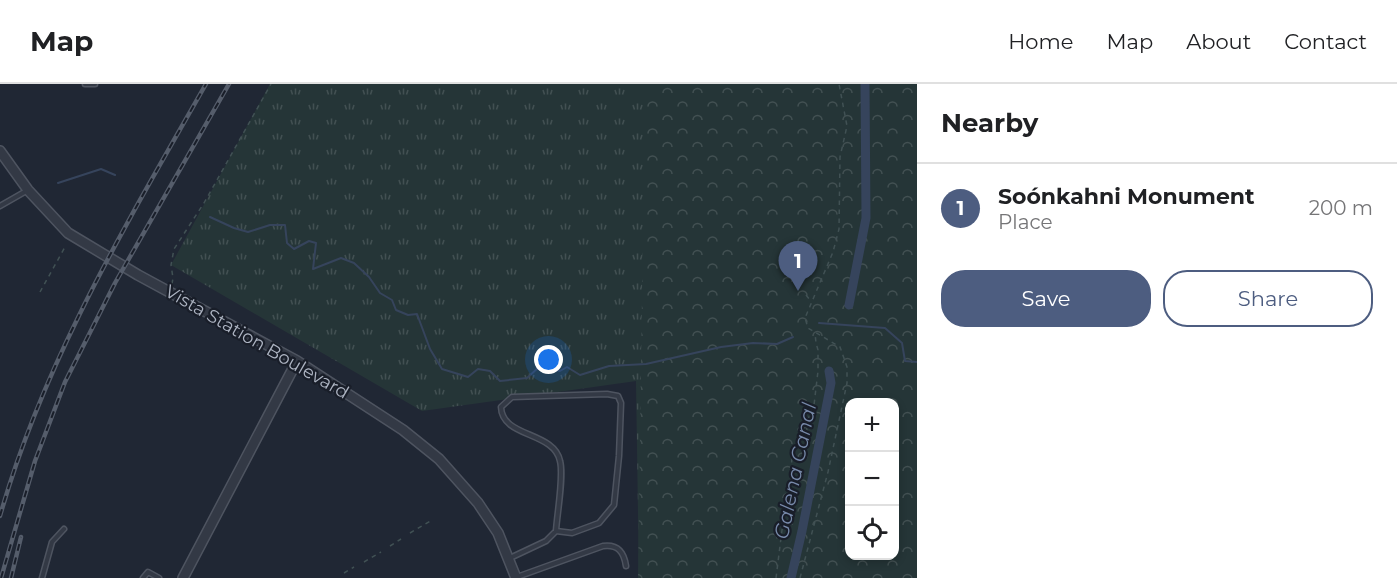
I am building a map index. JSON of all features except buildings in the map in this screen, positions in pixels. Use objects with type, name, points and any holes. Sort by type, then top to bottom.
[{"type":"street","name":"Vista Station Boulevard","points":[[0,151],[28,190],[68,233],[129,270],[297,361],[403,430],[439,459],[478,503],[498,533],[510,558],[516,578]]},
{"type":"street","points":[[183,578],[297,361]]},
{"type":"lane","points":[[85,84],[95,84]]},
{"type":"lane","points":[[0,206],[28,190]]},
{"type":"lane","points":[[510,558],[546,541],[556,531],[560,459],[550,446],[508,424],[501,415],[501,407],[512,397],[575,394],[618,396],[621,403],[620,446],[614,505],[599,523],[572,532],[556,531]]},
{"type":"lane","points":[[42,578],[52,542],[64,529]]},
{"type":"lane","points":[[516,578],[611,545],[624,553],[626,566]]},
{"type":"lane","points":[[143,578],[148,572],[159,578]]},
{"type":"path","points":[[171,291],[174,278],[171,265],[174,249],[215,185],[271,84]]},
{"type":"path","points":[[800,578],[828,472],[847,383],[847,367],[840,347],[808,328],[805,318],[833,252],[839,229],[840,157],[847,126],[840,84]]},
{"type":"path","points":[[40,292],[65,247]]},
{"type":"path","points":[[806,295],[811,301]]},
{"type":"path","points":[[776,578],[782,530],[789,506],[792,456],[814,405],[818,360],[815,332]]},
{"type":"path","points":[[410,533],[432,520]]},
{"type":"path","points":[[390,546],[401,539]]},
{"type":"path","points":[[364,562],[381,552]]},
{"type":"path","points":[[344,573],[354,567]]},
{"type":"green space","points":[[270,84],[917,84],[917,578],[639,578],[636,381],[422,411],[171,265]]},
{"type":"green space","points":[[645,84],[917,84],[917,578],[638,578]]},
{"type":"waterway","name":"Galena Canal","points":[[849,305],[866,218],[865,84]]},
{"type":"waterway","points":[[58,183],[101,169],[115,175]]},
{"type":"waterway","points":[[210,217],[248,232],[270,225],[285,225],[287,243],[294,249],[309,241],[316,243],[313,269],[341,258],[354,263],[369,277],[380,293],[392,300],[396,310],[408,315],[417,314],[430,349],[442,369],[468,377],[478,369],[490,371],[500,381],[527,378],[539,367],[560,371],[567,367],[580,375],[609,366],[646,364],[721,347],[753,343],[777,344],[793,337]]},
{"type":"waterway","points":[[819,323],[885,328],[902,343],[905,361],[917,362]]},
{"type":"waterway","name":"Galena Canal","points":[[791,578],[831,383],[829,371]]},
{"type":"railway","points":[[0,516],[18,458],[64,347],[118,241],[206,84]]},
{"type":"railway","points":[[1,578],[35,461],[65,382],[115,283],[229,84]]},
{"type":"railway","points":[[11,578],[21,537]]},
{"type":"place","name":"Soónkahni Monument","points":[[798,291]]}]
